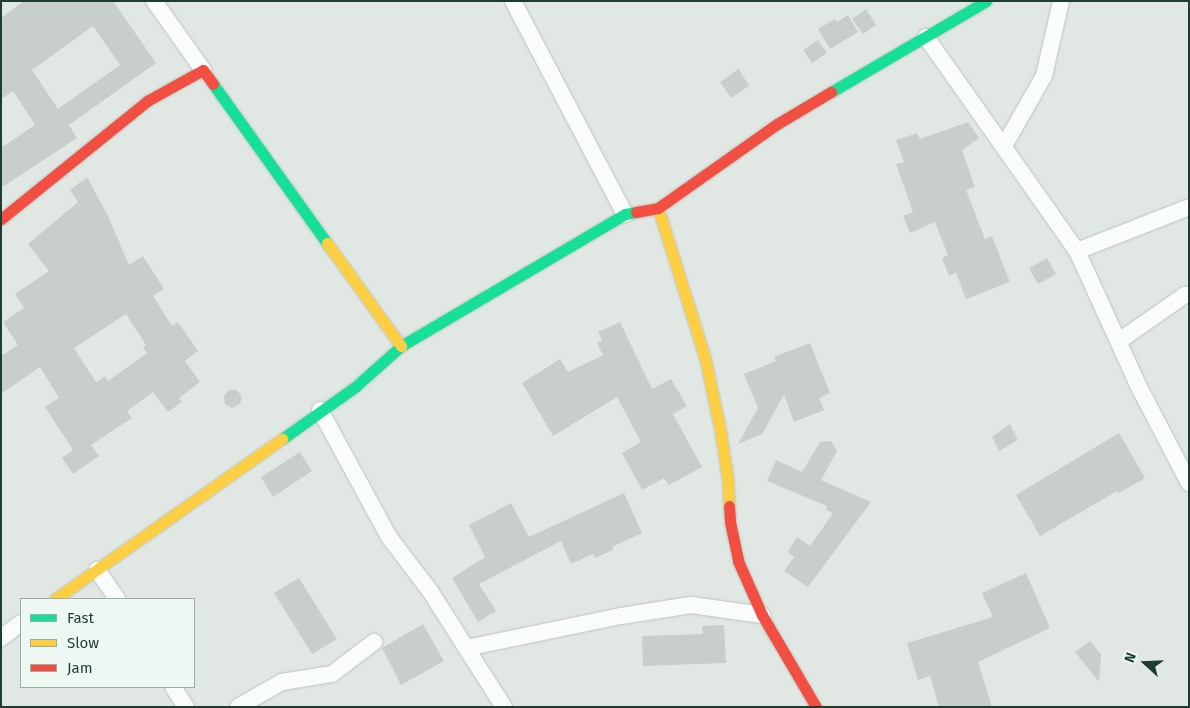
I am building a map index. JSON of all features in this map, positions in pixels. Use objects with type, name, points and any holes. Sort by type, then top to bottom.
[{"type":"street","points":[[154,1],[401,346]]},
{"type":"street","points":[[513,1],[625,214]]},
{"type":"street","points":[[56,598],[355,386],[401,346],[625,214],[658,208],[777,124],[986,1]]},
{"type":"street","points":[[1004,146],[1044,76],[1061,1]]},
{"type":"street","points":[[926,37],[1077,251],[1140,389],[1189,483]]},
{"type":"street","points":[[1,219],[147,101],[203,70]]},
{"type":"street","points":[[1077,251],[1189,207]]},
{"type":"street","points":[[658,208],[705,358],[720,429],[728,481],[730,522],[738,561],[762,615],[816,707]]},
{"type":"street","points":[[1118,341],[1185,295],[1189,295]]},
{"type":"street","points":[[320,410],[389,537],[430,591],[504,707]]},
{"type":"street","points":[[97,570],[115,598]]},
{"type":"street","points":[[466,648],[621,616],[691,605],[762,615]]},
{"type":"street","points":[[1,638],[20,624]]},
{"type":"street","points":[[238,707],[282,682],[332,674],[374,642]]},
{"type":"street","points":[[174,688],[186,707]]},
{"type":"building","points":[[24,1],[113,1],[156,63],[69,125],[77,138],[1,188],[1,148],[35,125],[13,91],[1,99],[1,18]],"holes":[[[93,26],[120,65],[58,109],[32,70]]]},
{"type":"building","points":[[866,9],[876,25],[863,34],[852,19]]},
{"type":"building","points":[[848,15],[858,32],[830,49],[818,29],[835,19],[837,22]]},
{"type":"building","points":[[818,40],[827,53],[812,63],[803,50]]},
{"type":"building","points":[[739,69],[749,86],[731,98],[720,82]]},
{"type":"building","points":[[968,122],[979,138],[962,150],[975,187],[966,190],[985,239],[992,236],[1010,282],[966,299],[956,273],[949,276],[942,258],[948,255],[935,222],[910,233],[903,216],[913,212],[896,164],[904,162],[896,140],[917,133],[920,139]]},
{"type":"building","points":[[87,177],[108,216],[129,265],[143,256],[164,289],[153,296],[172,326],[178,322],[198,351],[185,361],[200,382],[179,398],[182,402],[168,412],[153,392],[127,411],[132,418],[91,445],[99,456],[73,474],[62,458],[73,450],[45,407],[59,398],[40,367],[1,394],[1,356],[18,345],[3,322],[24,308],[15,294],[49,271],[28,244],[78,202],[70,190]],"holes":[[[126,314],[146,345],[143,348],[147,353],[108,381],[105,376],[96,382],[74,348]]]},
{"type":"building","points":[[1047,258],[1056,274],[1038,284],[1029,268]]},
{"type":"building","points":[[620,322],[652,389],[671,379],[687,406],[673,414],[702,467],[669,485],[664,478],[642,490],[622,453],[641,442],[617,397],[553,436],[522,383],[560,359],[568,372],[603,355],[597,343],[602,340],[598,332]]},
{"type":"building","points":[[810,343],[830,393],[819,398],[824,410],[794,422],[784,395],[762,434],[738,444],[758,408],[744,374],[776,361],[774,357]]},
{"type":"building","points":[[229,390],[237,390],[242,397],[240,404],[232,408],[225,404],[224,396]]},
{"type":"building","points":[[1010,424],[1018,440],[999,451],[992,437]]},
{"type":"building","points":[[1119,433],[1145,478],[1119,493],[1117,491],[1040,536],[1016,495]]},
{"type":"building","points":[[831,441],[837,451],[821,480],[871,502],[808,587],[784,571],[794,557],[788,552],[797,537],[810,546],[833,513],[826,510],[827,506],[767,481],[776,460],[802,472],[820,442]]},
{"type":"building","points":[[300,452],[312,471],[273,497],[261,477]]},
{"type":"building","points":[[624,493],[642,533],[612,547],[613,550],[595,558],[593,554],[571,564],[561,541],[479,584],[496,611],[478,622],[452,578],[485,557],[469,525],[511,503],[529,537]]},
{"type":"building","points":[[1026,573],[1050,628],[978,662],[992,707],[939,707],[930,676],[918,680],[907,643],[993,617],[982,593]]},
{"type":"building","points":[[299,578],[337,639],[312,654],[274,593]]},
{"type":"building","points":[[423,624],[444,661],[401,685],[382,648]]},
{"type":"building","points":[[724,625],[726,663],[643,666],[642,636],[703,634],[702,626]]},
{"type":"building","points":[[1090,641],[1101,654],[1099,682],[1075,652]]},
{"type":"traffic: fast","points":[[831,92],[986,1]]},
{"type":"traffic: fast","points":[[213,84],[327,243]]},
{"type":"traffic: fast","points":[[282,439],[355,387],[401,346],[625,214],[636,212]]},
{"type":"traffic: slow","points":[[658,208],[705,358],[720,429],[728,481],[729,506]]},
{"type":"traffic: slow","points":[[327,243],[401,346]]},
{"type":"traffic: slow","points":[[56,598],[282,439]]},
{"type":"traffic: jam","points":[[1,219],[147,101],[203,70],[213,84]]},
{"type":"traffic: jam","points":[[636,212],[658,208],[777,124],[831,92]]},
{"type":"traffic: jam","points":[[729,506],[730,522],[738,561],[762,615],[816,707]]}]
